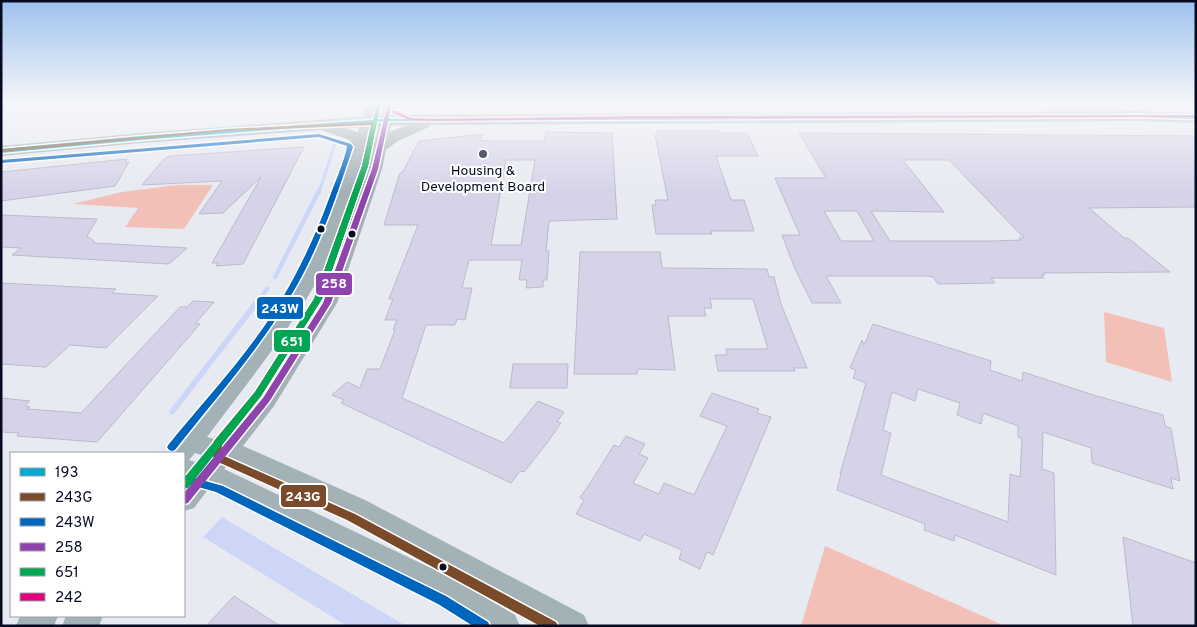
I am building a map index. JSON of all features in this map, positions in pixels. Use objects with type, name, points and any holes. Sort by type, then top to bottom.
[{"type":"main road","points":[[1,141],[95,132]]},
{"type":"main road","points":[[1,151],[190,132]]},
{"type":"main road","points":[[345,132],[357,137],[361,147]]},
{"type":"main road","points":[[381,145],[402,132]]},
{"type":"street","points":[[185,448],[253,361],[295,303],[329,240],[366,132]]},
{"type":"street","points":[[185,497],[195,471],[225,450],[266,400],[327,303],[375,169],[381,145],[378,132]]},
{"type":"street","points":[[185,448],[225,450],[354,508],[573,626]]},
{"type":"street","points":[[195,471],[223,480],[447,591],[504,626]]},
{"type":"street","points":[[32,626],[41,617]]},
{"type":"shaded area","points":[[177,185],[213,185],[184,229],[125,227],[138,208],[73,204],[122,192]]},
{"type":"shaded area","points":[[1104,312],[1164,328],[1172,382],[1106,362]]},
{"type":"shaded area","points":[[825,546],[1005,626],[801,626]]},
{"type":"water","points":[[222,517],[406,626],[347,626],[203,537]]},
{"type":"building","points":[[546,132],[612,133],[617,219],[549,221],[546,251],[549,251],[547,280],[543,280],[543,287],[526,288],[527,280],[519,280],[522,260],[469,260],[462,288],[472,288],[465,320],[457,319],[455,325],[426,325],[402,398],[504,443],[538,401],[564,412],[557,422],[561,423],[547,443],[524,472],[520,471],[511,483],[341,403],[344,400],[332,395],[347,382],[360,388],[367,369],[380,369],[395,330],[393,330],[397,320],[385,320],[393,299],[389,299],[418,225],[384,225],[400,173],[402,173],[419,141],[483,134],[480,140],[544,141]],"holes":[[[506,160],[535,160],[521,245],[491,245]]]},
{"type":"building","points":[[657,132],[747,133],[758,156],[716,156],[731,200],[744,200],[754,231],[711,231],[712,234],[656,234],[652,205],[656,205],[655,200],[668,200],[655,135],[658,135]]},
{"type":"building","points":[[799,133],[1196,136],[1196,207],[1089,208],[1124,238],[1128,238],[1170,272],[1043,273],[1045,275],[1041,275],[1044,278],[991,278],[995,283],[938,284],[933,277],[928,276],[826,276],[841,303],[812,303],[795,269],[782,235],[800,235],[775,178],[826,178]],"holes":[[[903,160],[949,160],[1024,238],[1019,238],[1021,240],[994,241],[890,241],[871,211],[944,212]],[[824,211],[857,211],[874,241],[841,241]]]},
{"type":"building","points":[[304,147],[243,264],[216,266],[218,263],[212,263],[261,177],[223,213],[199,214],[222,181],[142,185],[164,159],[170,156]]},
{"type":"building","points":[[127,159],[125,163],[129,162],[115,186],[1,201],[1,172]]},
{"type":"building","points":[[1,215],[97,219],[87,236],[94,243],[187,248],[169,264],[12,255],[21,248],[1,247]]},
{"type":"building","points":[[580,252],[660,252],[662,268],[767,269],[769,277],[774,277],[781,304],[807,368],[794,368],[795,371],[718,371],[715,355],[727,355],[726,349],[768,349],[753,299],[710,299],[712,308],[704,308],[706,316],[668,316],[675,370],[638,369],[637,374],[574,374]]},
{"type":"building","points":[[1,283],[116,289],[112,293],[158,296],[106,348],[70,345],[46,367],[1,364]]},
{"type":"building","points":[[193,301],[214,302],[195,324],[200,324],[97,442],[17,436],[19,433],[1,432],[1,398],[30,401],[25,406],[30,407],[27,409],[81,413],[180,307],[187,307]]},
{"type":"building","points":[[873,324],[991,361],[990,370],[1022,381],[1023,372],[1163,415],[1165,426],[1171,428],[1180,481],[1171,478],[1173,489],[1092,463],[1091,448],[1043,432],[1042,469],[1054,473],[1056,575],[955,535],[954,541],[924,530],[925,524],[837,490],[866,383],[853,378],[856,370],[850,368],[862,340],[864,345]],"holes":[[[918,389],[960,403],[957,415],[981,424],[983,413],[1018,426],[1018,437],[1022,439],[1020,477],[1010,474],[1008,522],[881,475],[891,433],[883,430],[892,392],[915,401]]]},
{"type":"building","points":[[513,364],[568,364],[567,388],[510,388]]},
{"type":"building","points":[[712,393],[759,409],[757,413],[771,417],[713,555],[707,552],[700,569],[679,559],[682,550],[644,534],[640,541],[576,514],[584,500],[580,498],[614,445],[619,447],[626,436],[645,444],[639,454],[648,458],[633,483],[659,494],[664,483],[694,495],[727,426],[700,416]]},
{"type":"building","points":[[1123,537],[1196,563],[1196,626],[1133,626]]},
{"type":"building","points":[[234,596],[280,626],[206,626]]},
{"type":"waterway","points":[[319,192],[335,144]]},
{"type":"waterway","points":[[275,277],[319,191]]},
{"type":"waterway","points":[[256,304],[267,289]]},
{"type":"waterway","points":[[172,412],[257,302]]},
{"type":"transit line","name":"243G","points":[[2,151],[203,132]]},
{"type":"transit line","name":"193","points":[[1,151],[219,132]]},
{"type":"transit line","name":"243G","points":[[372,132],[365,166],[318,299],[258,394],[217,444],[216,454],[221,459],[351,517],[552,626]]},
{"type":"transit line","name":"651","points":[[185,484],[258,394],[318,299],[365,166],[372,132]]},
{"type":"transit line","name":"258","points":[[185,499],[266,400],[327,303],[375,169],[383,132]]},
{"type":"transit line","name":"243W","points":[[2,161],[319,135],[349,145],[350,147],[323,223],[298,278],[248,354],[172,447]]},
{"type":"transit line","name":"243W","points":[[185,479],[219,489],[442,600],[484,626]]},
{"type":"place","name":"Housing & Development Board","points":[[483,154]]}]
